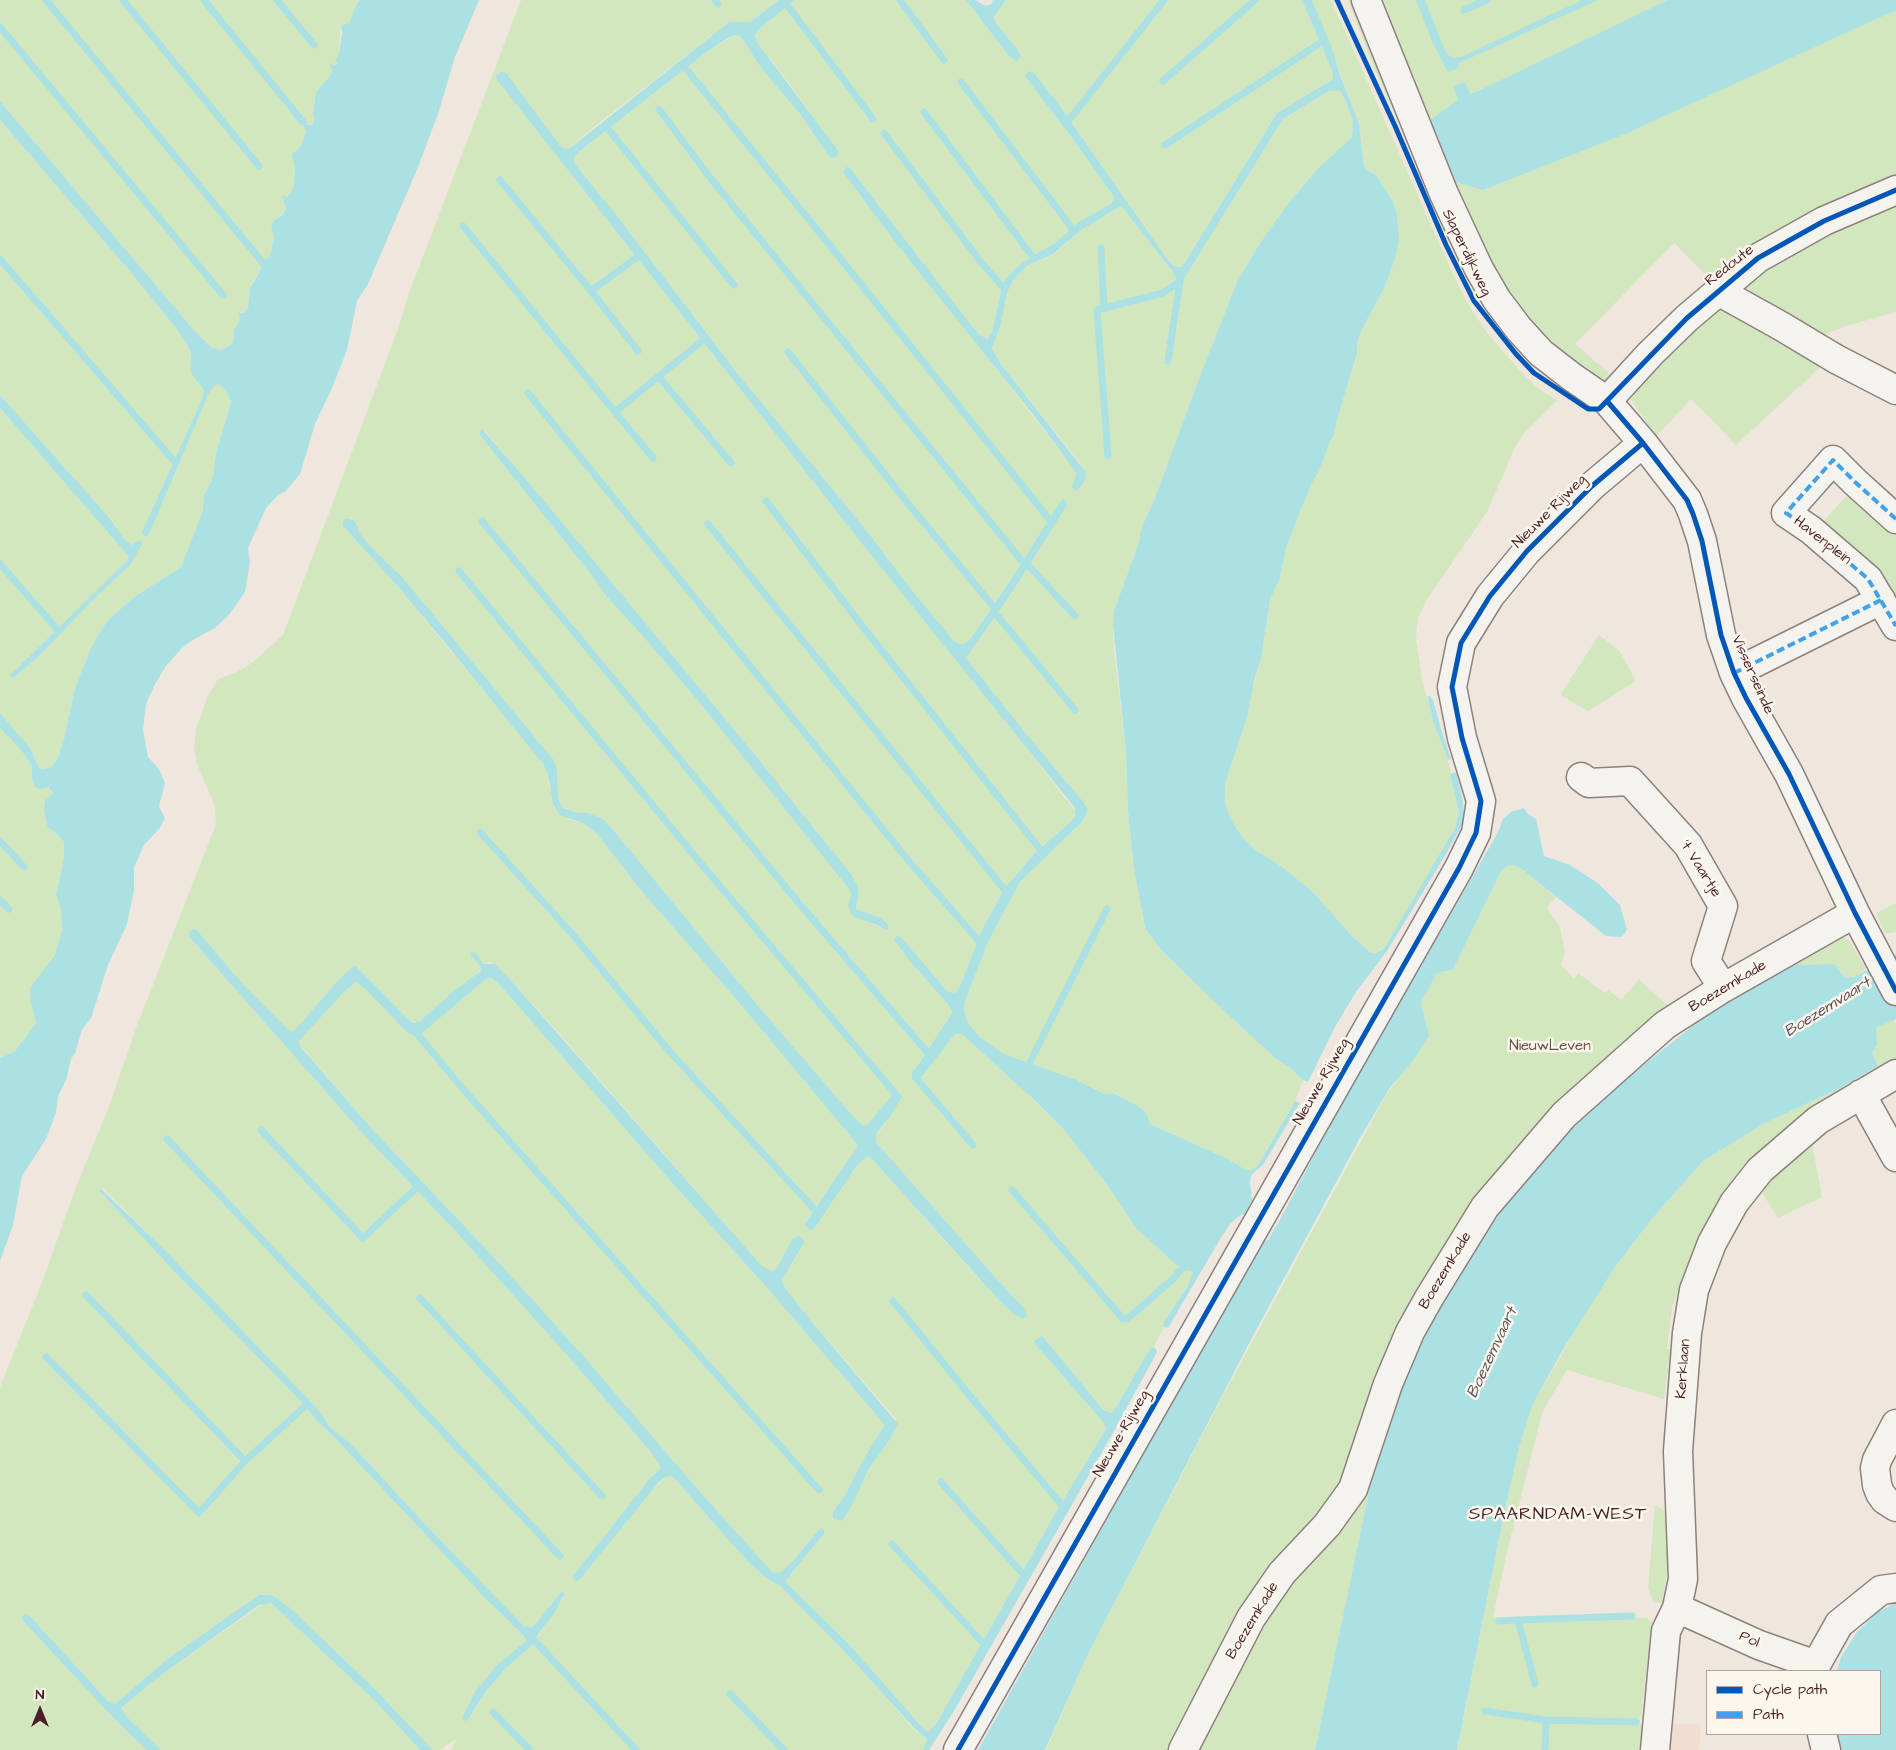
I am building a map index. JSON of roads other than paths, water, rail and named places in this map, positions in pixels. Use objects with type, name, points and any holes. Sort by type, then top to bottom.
[{"type":"street","name":"Slaperdijkweg","points":[[1366,0],[1441,187],[1490,288],[1519,329],[1541,353],[1607,401],[1643,443]]},
{"type":"street","name":"Redoute","points":[[1607,401],[1686,318],[1758,258],[1824,221],[1896,190]]},
{"type":"street","points":[[1718,291],[1782,326],[1836,359],[1896,390]]},
{"type":"street","name":"Visserseinde","points":[[1643,443],[1686,500],[1693,514],[1702,541],[1721,635],[1734,673],[1789,774],[1854,914],[1896,991]]},
{"type":"street","name":"Nieuwe Rijweg","points":[[958,1750],[1459,868],[1476,833],[1481,801],[1462,738],[1452,687],[1461,643],[1490,596],[1527,551],[1592,486],[1643,443]]},
{"type":"street","name":"Havenplein","points":[[1896,518],[1833,460],[1786,513],[1811,530],[1868,579],[1896,626]]},
{"type":"street","points":[[1734,673],[1881,600]]},
{"type":"street","name":"'t Vaartje","points":[[1581,777],[1589,783],[1630,781],[1688,845],[1723,906],[1706,961],[1723,988]]},
{"type":"street","name":"Boezemkade","points":[[1183,1750],[1251,1618],[1282,1573],[1327,1525],[1353,1489],[1388,1384],[1410,1332],[1486,1207],[1564,1115],[1665,1025],[1723,988],[1854,914]]},
{"type":"street","name":"Kerklaan","points":[[1655,1750],[1666,1631],[1677,1608],[1683,1579],[1678,1451],[1686,1333],[1694,1290],[1712,1244],[1734,1203],[1760,1170],[1818,1120],[1896,1074]]},
{"type":"street","points":[[1861,1094],[1896,1158]]},
{"type":"street","points":[[1896,1424],[1877,1460],[1875,1468],[1880,1493],[1885,1500],[1896,1507]]},
{"type":"street","points":[[1816,1668],[1839,1624],[1881,1590],[1896,1588]]},
{"type":"street","name":"Pol","points":[[1677,1608],[1816,1668]]},
{"type":"street","points":[[1822,1735],[1826,1750]]},
{"type":"water","points":[[361,0],[479,0],[455,57],[438,114],[418,167],[368,284],[357,301],[347,350],[315,424],[300,474],[286,491],[278,495],[266,508],[248,548],[250,562],[245,592],[229,615],[215,628],[191,641],[181,649],[166,666],[146,704],[143,730],[148,757],[159,769],[165,783],[159,806],[165,818],[160,828],[144,845],[134,867],[134,891],[127,924],[108,965],[91,1018],[82,1030],[75,1053],[71,1059],[66,1080],[58,1096],[56,1113],[46,1139],[22,1176],[13,1225],[0,1261],[0,1058],[15,1051],[36,1023],[30,998],[30,988],[55,955],[62,930],[61,909],[56,895],[64,858],[64,842],[54,831],[48,828],[44,811],[45,801],[53,793],[48,787],[39,789],[35,787],[32,778],[32,766],[21,750],[0,728],[0,713],[31,749],[39,768],[51,767],[57,760],[64,739],[75,688],[98,635],[108,620],[134,597],[181,567],[203,510],[204,496],[213,477],[216,453],[231,402],[225,389],[218,384],[214,386],[208,395],[151,530],[147,537],[141,534],[202,399],[204,390],[192,374],[190,367],[191,352],[179,332],[132,274],[0,120],[0,101],[193,329],[212,348],[222,350],[233,343],[234,330],[240,320],[239,312],[243,313],[248,310],[250,288],[263,263],[270,255],[274,237],[271,227],[274,221],[286,209],[282,194],[287,197],[293,189],[295,170],[292,154],[300,147],[306,132],[303,122],[311,126],[314,121],[313,113],[316,92],[330,76],[332,70],[328,62],[334,66],[337,64],[336,60],[342,34],[341,25],[349,23],[357,3]]},
{"type":"water","points":[[779,0],[795,0],[757,31],[755,36],[757,42],[837,149],[839,153],[837,156],[832,158],[828,155],[800,114],[761,68],[740,36],[735,35],[708,51],[580,151],[574,157],[574,163],[615,213],[734,369],[863,526],[953,640],[959,644],[965,644],[971,638],[1060,502],[1063,499],[1066,501],[1067,505],[1013,591],[967,657],[1028,736],[1082,800],[1087,808],[1087,813],[1082,822],[1020,882],[989,940],[965,1001],[964,1012],[968,1023],[980,1037],[1004,1054],[1077,1080],[1104,1094],[1113,1093],[1140,1107],[1147,1114],[1150,1124],[1228,1159],[1246,1170],[1251,1170],[1258,1165],[1295,1101],[1300,1103],[1263,1165],[1251,1175],[1252,1200],[1244,1215],[1242,1214],[1230,1224],[1168,1328],[1163,1325],[1165,1320],[1187,1287],[1193,1273],[1190,1270],[1184,1271],[1136,1228],[1108,1186],[1065,1131],[1034,1100],[962,1034],[955,1034],[922,1077],[912,1078],[912,1072],[952,1013],[950,1007],[909,960],[894,939],[897,936],[901,937],[947,991],[956,993],[982,930],[1004,889],[1034,854],[1071,821],[1075,816],[1075,808],[859,540],[497,80],[496,76],[501,72],[506,73],[560,145],[565,149],[570,148],[729,22],[750,22]]},
{"type":"water","points":[[966,0],[975,0],[986,6],[991,4],[993,0],[1006,0],[994,17],[995,22],[1021,56],[1017,62],[1008,55]]},
{"type":"water","points":[[1302,0],[1312,0],[1331,46],[1359,123],[1364,167],[1377,176],[1393,201],[1397,214],[1399,239],[1395,259],[1384,289],[1361,331],[1357,344],[1357,354],[1334,435],[1286,548],[1280,578],[1270,600],[1261,659],[1255,677],[1247,717],[1227,777],[1225,803],[1230,818],[1241,835],[1254,849],[1281,866],[1312,891],[1352,936],[1371,953],[1376,953],[1383,949],[1455,828],[1459,812],[1450,774],[1456,772],[1464,814],[1462,825],[1446,854],[1387,951],[1356,992],[1336,1025],[1308,1082],[1275,1058],[1219,1006],[1161,950],[1145,928],[1134,868],[1128,811],[1126,752],[1113,626],[1114,611],[1138,545],[1142,526],[1155,498],[1237,282],[1258,246],[1290,201],[1318,169],[1352,137],[1353,120],[1343,95],[1339,90],[1329,91],[1283,119],[1184,279],[1177,280],[1122,207],[1119,207],[1080,231],[1053,254],[1027,266],[1014,279],[1007,293],[1001,324],[992,349],[1001,364],[1085,471],[1086,477],[1084,482],[1076,492],[1072,487],[1076,475],[1075,471],[1035,417],[895,242],[843,172],[846,167],[850,168],[972,326],[980,335],[987,339],[992,332],[1001,284],[1015,268],[1055,243],[1079,222],[1112,203],[1114,197],[1026,78],[1025,74],[1030,71],[1035,74],[1057,102],[1168,260],[1173,265],[1182,267],[1277,113],[1333,79],[1333,73]]},
{"type":"water","points":[[1416,0],[1425,0],[1442,44],[1447,54],[1453,58],[1461,57],[1582,0],[1598,0],[1459,63],[1458,68],[1448,72],[1432,41]]},
{"type":"water","points":[[1668,0],[1896,0],[1896,10],[1625,134],[1483,190],[1456,182],[1430,120],[1458,100],[1453,87],[1465,82],[1470,94],[1474,93]]},
{"type":"water","points":[[0,395],[107,515],[125,540],[132,545],[138,541],[143,542],[131,564],[40,655],[16,676],[11,678],[10,675],[129,557],[0,408]]},
{"type":"water","points":[[482,429],[756,756],[851,874],[858,887],[856,909],[881,918],[888,925],[888,929],[885,930],[852,916],[848,905],[851,895],[849,889],[698,701],[607,597],[482,438],[479,433]]},
{"type":"water","points":[[346,518],[355,521],[361,535],[370,546],[404,579],[553,759],[557,769],[558,799],[563,808],[602,818],[611,827],[755,1002],[852,1115],[864,1126],[868,1124],[894,1092],[900,1093],[902,1097],[879,1130],[876,1142],[1024,1308],[1027,1316],[1023,1318],[1012,1313],[996,1297],[870,1157],[865,1158],[856,1167],[814,1229],[811,1230],[805,1226],[857,1148],[856,1143],[736,999],[643,893],[597,834],[585,824],[560,815],[553,804],[548,774],[543,764],[446,644],[343,526],[343,521]]},
{"type":"water","points":[[1427,696],[1430,696],[1433,700],[1451,759],[1448,760],[1433,721]]},
{"type":"water","points":[[1524,808],[1528,814],[1536,819],[1544,856],[1570,865],[1599,884],[1620,905],[1627,929],[1622,937],[1606,936],[1519,867],[1509,865],[1501,871],[1453,970],[1437,973],[1421,1002],[1429,1036],[1414,1059],[1389,1089],[1360,1138],[1254,1334],[1089,1652],[1045,1750],[978,1750],[1262,1242],[1268,1240],[1282,1216],[1338,1110],[1497,834],[1503,819],[1511,812]]},
{"type":"water","points":[[196,929],[242,983],[290,1031],[295,1030],[335,984],[351,968],[356,966],[410,1021],[414,1023],[420,1021],[456,989],[481,971],[480,966],[471,956],[471,953],[475,952],[483,964],[495,964],[508,977],[762,1266],[771,1271],[777,1268],[793,1238],[800,1236],[803,1239],[804,1243],[782,1280],[783,1285],[898,1424],[869,1469],[852,1505],[843,1520],[840,1521],[833,1518],[833,1512],[885,1425],[768,1289],[667,1177],[498,983],[491,978],[486,979],[420,1035],[414,1036],[409,1034],[356,982],[344,992],[299,1041],[300,1046],[373,1130],[492,1255],[580,1352],[688,1478],[773,1573],[781,1572],[792,1562],[820,1528],[824,1530],[824,1534],[786,1582],[849,1644],[923,1728],[929,1732],[937,1722],[1056,1512],[1106,1429],[1103,1422],[1034,1341],[1042,1336],[1103,1410],[1111,1413],[1114,1411],[1150,1348],[1154,1347],[1157,1351],[1155,1356],[1114,1431],[954,1711],[929,1750],[923,1750],[927,1740],[925,1737],[916,1730],[842,1649],[780,1586],[765,1577],[749,1563],[672,1476],[665,1477],[659,1482],[580,1579],[574,1580],[572,1577],[650,1478],[660,1469],[660,1466],[650,1451],[565,1353],[457,1233],[363,1134],[191,939],[189,936],[190,931]]},
{"type":"water","name":"Boezemvaart","points":[[1896,954],[1896,1019],[1876,1028],[1877,1045],[1872,1053],[1878,1066],[1838,1089],[1765,1123],[1703,1161],[1651,1220],[1613,1270],[1561,1353],[1532,1406],[1519,1448],[1457,1750],[1315,1750],[1379,1444],[1397,1393],[1428,1331],[1464,1266],[1511,1197],[1569,1132],[1620,1084],[1699,1021],[1782,968],[1799,965],[1835,964],[1845,978],[1854,977]]},
{"type":"water","points":[[100,1188],[163,1248],[316,1407],[330,1427],[350,1443],[525,1627],[532,1627],[561,1592],[565,1593],[556,1611],[532,1645],[505,1669],[484,1694],[468,1720],[465,1721],[462,1718],[475,1692],[496,1666],[526,1640],[525,1637],[482,1595],[316,1420],[305,1406],[173,1270],[99,1191]]},
{"type":"water","points":[[259,1595],[272,1595],[290,1608],[369,1683],[433,1750],[420,1750],[376,1702],[271,1603],[259,1605],[156,1679],[121,1708],[127,1717],[161,1750],[147,1750],[118,1723],[22,1618],[25,1614],[29,1615],[108,1701],[115,1704],[167,1659]]},
{"type":"water","points":[[1896,1603],[1896,1750],[1842,1750],[1838,1735],[1881,1735],[1881,1670],[1837,1670],[1841,1657],[1857,1632],[1878,1612]]},
{"type":"waterway","points":[[46,0],[263,263]]},
{"type":"waterway","points":[[123,0],[259,166]]},
{"type":"waterway","points":[[204,0],[303,122]]},
{"type":"waterway","points":[[277,0],[314,45]]},
{"type":"waterway","points":[[715,0],[718,4]]},
{"type":"waterway","points":[[900,0],[944,60]]},
{"type":"waterway","points":[[1069,120],[1164,0]]},
{"type":"waterway","points":[[1163,81],[1255,0]]},
{"type":"waterway","points":[[1464,10],[1487,0]]},
{"type":"waterway","points":[[788,6],[873,119]]},
{"type":"waterway","points":[[0,27],[223,295]]},
{"type":"waterway","points":[[1165,145],[1320,43]]},
{"type":"waterway","points":[[686,69],[1049,519]]},
{"type":"waterway","points":[[961,82],[1072,228]]},
{"type":"waterway","points":[[659,109],[708,175],[1022,561]]},
{"type":"waterway","points":[[924,112],[1032,256]]},
{"type":"waterway","points":[[609,130],[734,285]]},
{"type":"waterway","points":[[884,133],[980,261],[1001,285]]},
{"type":"waterway","points":[[500,180],[591,291],[636,258]]},
{"type":"waterway","points":[[463,226],[615,412],[702,341]]},
{"type":"waterway","points":[[1101,248],[1104,308]]},
{"type":"waterway","points":[[0,259],[174,461]]},
{"type":"waterway","points":[[1168,361],[1180,281]]},
{"type":"waterway","points":[[1108,456],[1097,310],[1163,293],[1180,281]]},
{"type":"waterway","points":[[591,291],[638,351]]},
{"type":"waterway","points":[[788,352],[906,501],[993,606]]},
{"type":"waterway","points":[[659,377],[731,463]]},
{"type":"waterway","points":[[528,393],[908,860],[978,940]]},
{"type":"waterway","points":[[615,412],[653,458]]},
{"type":"waterway","points":[[766,501],[863,627],[1040,849]]},
{"type":"waterway","points":[[482,521],[798,902],[927,1052]]},
{"type":"waterway","points":[[708,524],[1004,889]]},
{"type":"waterway","points":[[0,564],[57,629]]},
{"type":"waterway","points":[[1028,565],[1075,616]]},
{"type":"waterway","points":[[459,571],[698,860],[894,1092]]},
{"type":"waterway","points":[[996,614],[1075,710]]},
{"type":"waterway","points":[[480,832],[573,935],[670,1052],[815,1210]]},
{"type":"waterway","points":[[0,841],[24,867]]},
{"type":"waterway","points":[[0,900],[9,909]]},
{"type":"waterway","points":[[1030,1062],[1107,909]]},
{"type":"waterway","points":[[418,1035],[464,1090],[819,1490]]},
{"type":"waterway","points":[[916,1078],[973,1145]]},
{"type":"waterway","points":[[261,1130],[363,1238],[415,1189]]},
{"type":"waterway","points":[[167,1139],[560,1556]]},
{"type":"waterway","points":[[1012,1190],[1123,1319],[1132,1315],[1174,1278],[1181,1269]]},
{"type":"waterway","points":[[86,1295],[245,1461]]},
{"type":"waterway","points":[[420,1298],[602,1496]]},
{"type":"waterway","points":[[893,1301],[1061,1504]]},
{"type":"waterway","points":[[46,1357],[199,1513],[245,1461],[305,1406]]},
{"type":"waterway","points":[[941,1482],[1022,1573]]},
{"type":"waterway","points":[[892,1544],[982,1642]]},
{"type":"waterway","points":[[1518,1620],[1632,1616]]},
{"type":"waterway","points":[[1499,1621],[1518,1620],[1535,1684]]},
{"type":"waterway","points":[[534,1640],[636,1750]]},
{"type":"waterway","points":[[730,1694],[784,1750]]},
{"type":"waterway","points":[[1485,1711],[1546,1720]]},
{"type":"waterway","points":[[493,1712],[530,1750]]},
{"type":"waterway","points":[[1545,1750],[1546,1720],[1636,1722]]},
{"type":"district","name":"SPAARNDAM-WEST","points":[[1558,1515]]},
{"type":"park label","name":"NieuwLeven","points":[[1550,1047]]}]
